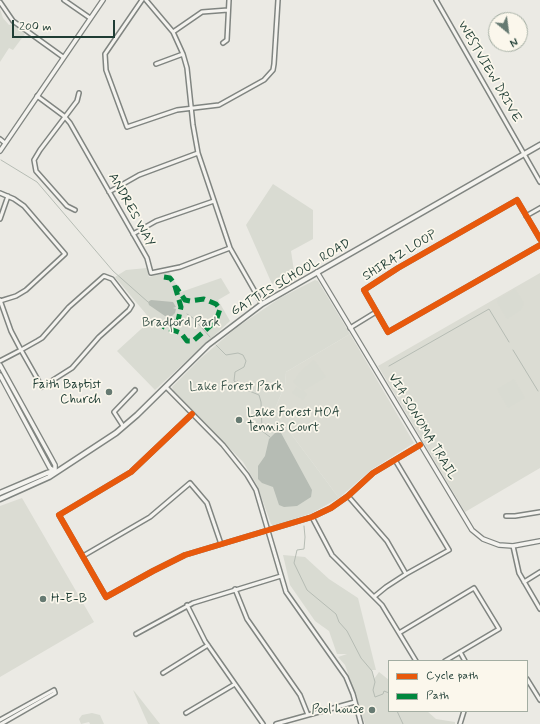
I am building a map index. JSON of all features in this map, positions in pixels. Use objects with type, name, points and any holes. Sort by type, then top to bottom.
[{"type":"main road","name":"GATTIS SCHOOL ROAD","points":[[0,499],[49,477],[55,471],[96,446],[123,426],[166,387],[218,336],[262,304],[540,145]]},
{"type":"main road","name":"GATTIS SCHOOL ROAD","points":[[0,493],[47,472],[55,471]]},
{"type":"street","points":[[64,0],[90,18]]},
{"type":"street","points":[[0,151],[103,0]]},
{"type":"street","points":[[142,0],[105,54],[106,70],[127,127],[177,110],[222,104],[264,80],[273,70],[276,57],[278,0]]},
{"type":"street","points":[[146,0],[173,32],[183,54],[187,68],[198,154],[230,248],[262,304]]},
{"type":"street","points":[[223,43],[227,40],[228,0]]},
{"type":"street","name":"WESTVIEW DRIVE","points":[[436,0],[540,182]]},
{"type":"street","points":[[0,2],[13,21],[63,57]]},
{"type":"street","points":[[173,32],[202,12],[228,10]]},
{"type":"street","points":[[156,64],[183,54]]},
{"type":"street","points":[[75,210],[67,206],[34,166],[36,156],[64,116],[77,101],[79,93]]},
{"type":"street","name":"ANDRES WAY","points":[[37,96],[64,116],[70,123],[147,258],[151,274],[180,267],[230,248]]},
{"type":"street","points":[[0,139],[6,143]]},
{"type":"street","points":[[110,192],[139,175],[198,154]]},
{"type":"street","points":[[0,193],[24,206],[65,254],[26,290],[16,296],[0,300],[7,323],[21,350],[42,387],[72,368],[99,337],[129,310],[131,302],[110,276],[104,276],[69,307],[42,338],[21,350],[0,361]]},
{"type":"street","points":[[0,219],[8,196]]},
{"type":"street","name":"SHIRAZ LOOP","points":[[540,239],[517,200],[389,273],[364,290],[388,332],[540,245]]},
{"type":"street","points":[[133,234],[156,221],[214,201]]},
{"type":"street","points":[[526,216],[540,208]]},
{"type":"street","name":"VIA SONOMA TRAIL","points":[[317,272],[472,530],[483,539],[492,543],[513,546],[540,541]]},
{"type":"street","points":[[350,328],[376,312]]},
{"type":"street","points":[[0,365],[55,465],[55,471]]},
{"type":"street","points":[[0,375],[50,468],[55,471]]},
{"type":"street","points":[[166,387],[223,445],[247,475],[256,490],[281,576],[290,597],[346,677],[361,724]]},
{"type":"street","points":[[123,426],[114,412],[135,390]]},
{"type":"street","points":[[15,403],[21,401]]},
{"type":"street","points":[[192,414],[131,472],[59,515],[106,597],[169,562],[221,544],[312,517],[348,496],[373,473],[420,445]]},
{"type":"street","points":[[27,426],[33,424]]},
{"type":"street","points":[[375,596],[406,574],[449,550],[395,460]]},
{"type":"street","points":[[83,556],[150,517],[190,483],[208,503],[221,544]]},
{"type":"street","points":[[348,496],[387,541],[406,574]]},
{"type":"street","points":[[506,516],[540,512]]},
{"type":"street","points":[[312,517],[332,555],[375,596],[415,660]]},
{"type":"street","points":[[513,546],[517,568],[540,609]]},
{"type":"street","points":[[524,582],[540,572]]},
{"type":"street","points":[[136,634],[187,605],[205,598],[281,576]]},
{"type":"street","points":[[399,633],[474,588],[499,629],[447,660]]},
{"type":"street","points":[[235,589],[247,619],[300,695],[308,715]]},
{"type":"street","points":[[187,605],[208,645],[257,714],[262,724]]},
{"type":"street","points":[[163,672],[208,645]]},
{"type":"street","points":[[460,652],[464,660]]},
{"type":"street","points":[[528,681],[540,700]]},
{"type":"street","points":[[186,713],[235,684]]},
{"type":"street","points":[[0,720],[54,690],[55,693],[1,724]]},
{"type":"street","points":[[276,724],[355,702]]},
{"type":"street","points":[[460,724],[464,712]]},
{"type":"shaded area","points":[[540,273],[540,468],[465,512],[378,366]]},
{"type":"shaded area","points":[[151,300],[173,302],[176,307],[173,308],[176,309],[175,313],[172,316],[165,316],[149,305],[148,302]]},
{"type":"shaded area","points":[[350,334],[414,443],[371,470],[339,498],[274,411],[285,385],[286,372]]},
{"type":"shaded area","points":[[280,431],[312,490],[311,497],[297,506],[284,507],[279,505],[273,487],[262,483],[258,479],[258,466],[265,456],[269,439],[276,432]]},
{"type":"shaded area","points":[[22,498],[94,622],[0,677],[0,506]]},
{"type":"green space","points":[[0,9],[3,18],[9,25],[12,24],[25,34],[13,50],[9,48],[0,62]]},
{"type":"green space","points":[[273,184],[313,210],[313,239],[291,251],[294,271],[272,284],[246,225]]},
{"type":"green space","name":"Bradford Park","points":[[147,268],[149,277],[169,272],[181,292],[221,278],[230,293],[218,300],[230,321],[155,390],[117,351],[151,320],[115,277],[126,270]]},
{"type":"green space","name":"Lake Forest Park","points":[[315,280],[318,281],[350,334],[286,372],[285,385],[274,411],[339,498],[312,513],[274,526],[271,524],[257,485],[243,462],[173,390],[172,387],[201,358],[236,328],[280,298]]},
{"type":"green space","points":[[515,289],[524,303],[521,310],[507,319],[497,302],[498,299]]},
{"type":"green space","points":[[314,360],[326,377],[303,391],[293,382],[301,371]]},
{"type":"green space","points":[[514,379],[525,398],[508,408],[497,389]]},
{"type":"green space","points":[[296,387],[307,394],[303,400],[292,393]]},
{"type":"green space","points":[[283,555],[305,557],[329,579],[358,598],[376,670],[372,670],[374,679],[379,672],[388,679],[388,712],[428,712],[436,719],[455,722],[455,724],[365,724],[345,665],[338,657],[347,654],[337,654],[329,631],[315,621],[290,585]]},
{"type":"green space","points":[[133,690],[135,692],[160,724],[148,724]]},
{"type":"green space","points":[[92,713],[100,715],[104,724],[90,724],[89,722],[81,724],[79,719],[82,715]]},
{"type":"waterway","points":[[1,160],[37,182],[113,271],[148,302]]},
{"type":"waterway","points":[[389,366],[489,309],[509,342]]},
{"type":"waterway","points":[[187,314],[193,318],[210,337]]},
{"type":"waterway","points":[[216,345],[226,355],[238,353],[243,355],[246,361],[244,367],[235,372],[234,381],[238,381],[242,388],[259,395],[261,402],[262,431],[270,437]]},
{"type":"waterway","points":[[513,350],[538,391]]},
{"type":"waterway","points":[[304,526],[304,549],[297,550],[294,563],[307,590],[336,614],[339,622],[347,631],[361,658],[372,671],[375,682],[373,690],[375,697],[383,694],[384,691],[388,693]]},
{"type":"waterway","points":[[397,712],[403,724]]},
{"type":"marked path","points":[[164,277],[170,278],[174,283],[181,307],[178,321],[164,324],[164,327],[181,333],[187,341],[193,341],[216,321],[220,309],[216,304],[204,299],[190,301],[185,300],[176,287]]},
{"type":"cycle path","points":[[540,239],[517,200],[398,268],[364,290],[388,332],[540,245]]},
{"type":"cycle path","points":[[192,414],[131,472],[59,515],[106,597],[185,555],[312,517],[331,508],[348,496],[373,473],[420,445]]},
{"type":"place","name":"Faith Baptist Church","points":[[109,392]]},
{"type":"place","name":"Lake Forest HOA Tennis Court","points":[[239,420]]},
{"type":"place","name":"H-E-B","points":[[43,599]]},
{"type":"place","name":"Pool house","points":[[372,710]]}]
